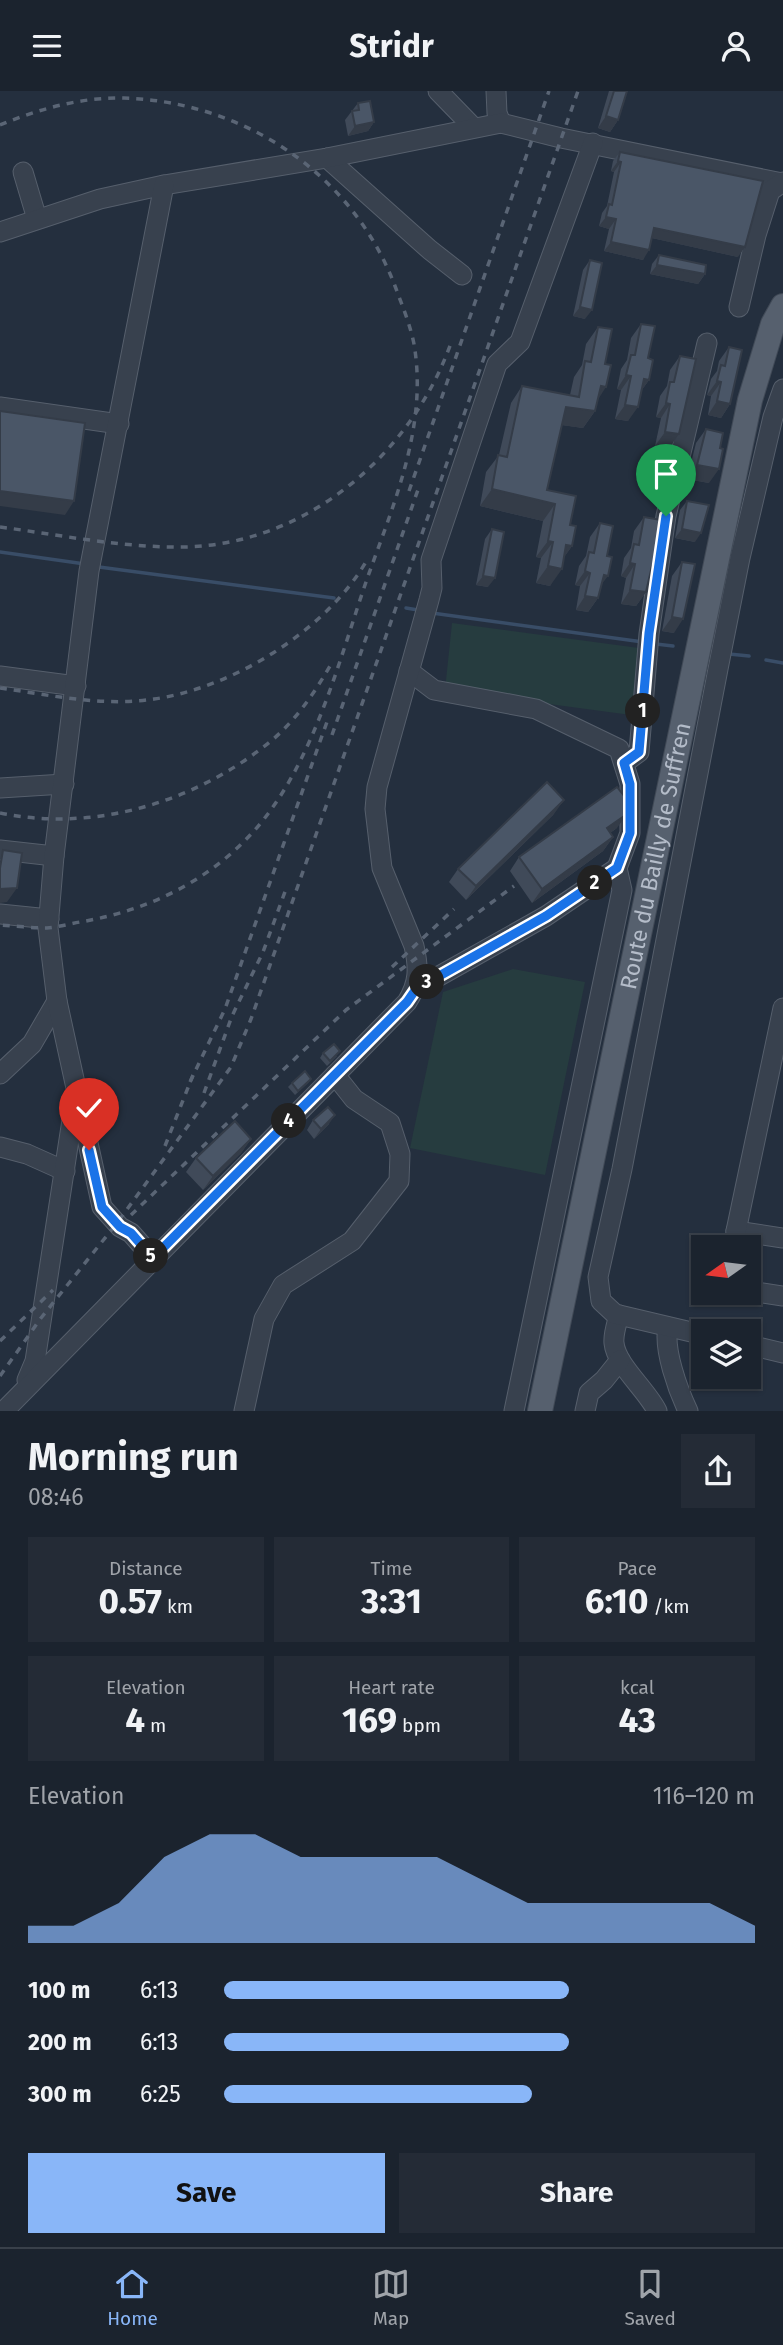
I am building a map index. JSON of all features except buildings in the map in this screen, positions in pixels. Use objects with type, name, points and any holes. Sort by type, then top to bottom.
[{"type":"main road","name":"Route du Bailly de Suffren","points":[[540,1411],[750,400],[773,324],[783,306]]},
{"type":"street","points":[[438,91],[473,127]]},
{"type":"street","points":[[496,91],[497,113],[501,123]]},
{"type":"street","points":[[0,232],[100,199],[164,185],[327,158],[501,123],[783,181]]},
{"type":"street","points":[[416,989],[417,959],[414,946],[383,869],[375,809],[377,787],[432,588],[431,561],[497,364],[520,342],[593,143]]},
{"type":"street","points":[[327,158],[462,275]]},
{"type":"street","points":[[23,172],[37,219]]},
{"type":"street","points":[[739,307],[756,235],[770,191],[783,181]]},
{"type":"street","points":[[153,1258],[131,1233],[120,1227],[102,1207],[57,1001],[49,919],[54,856],[89,571],[164,185]]},
{"type":"street","points":[[624,763],[639,752],[649,633],[666,516],[706,343]]},
{"type":"street","points":[[691,1332],[619,1315],[601,1301],[598,1277],[622,1169],[740,558],[773,417],[783,389]]},
{"type":"street","points":[[0,407],[119,424]]},
{"type":"street","points":[[409,671],[434,690],[536,709],[619,749],[630,784],[630,833],[617,868],[622,890],[514,1411]]},
{"type":"street","points":[[0,675],[76,686]]},
{"type":"street","points":[[0,788],[64,785]]},
{"type":"street","points":[[0,850],[54,856]]},
{"type":"street","points":[[4,1411],[407,1002],[416,989],[546,916],[617,868]]},
{"type":"street","points":[[0,914],[49,919]]},
{"type":"street","points":[[0,1074],[32,1044],[57,1001]]},
{"type":"street","points":[[737,1235],[783,1008]]},
{"type":"street","points":[[244,1411],[264,1319],[283,1285],[352,1241],[399,1181],[400,1154],[390,1123],[354,1100],[335,1075]]},
{"type":"street","points":[[22,1390],[35,1361],[75,1093]]},
{"type":"street","points":[[0,1147],[27,1154],[65,1171]]},
{"type":"street","points":[[761,1238],[783,1238]]},
{"type":"street","points":[[761,1293],[783,1296]]},
{"type":"street","points":[[619,1315],[614,1343],[620,1360],[651,1398],[657,1411]]},
{"type":"street","points":[[668,1327],[666,1337],[681,1396],[688,1411]]},
{"type":"street","points":[[761,1348],[783,1353]]},
{"type":"street","points":[[585,1411],[589,1393],[620,1360]]},
{"type":"green space","points":[[452,623],[639,648],[631,715],[445,690]]},
{"type":"green space","points":[[513,969],[585,982],[545,1175],[410,1148],[443,992]]},
{"type":"waterway","points":[[0,552],[85,564]]},
{"type":"waterway","points":[[99,567],[334,598]]},
{"type":"waterway","points":[[406,608],[418,610]]},
{"type":"waterway","points":[[432,613],[643,642]]},
{"type":"waterway","points":[[656,644],[673,646]]},
{"type":"waterway","points":[[729,654],[749,656]]},
{"type":"waterway","points":[[766,660],[783,663]]},
{"type":"railway","points":[[409,491],[549,91]]},
{"type":"railway","points":[[0,1376],[231,1067],[251,1019],[578,91]]},
{"type":"railway","points":[[0,125],[60,105],[124,98],[168,103],[211,113],[251,129],[288,151],[322,178],[351,210],[376,246],[408,322],[414,344],[417,375],[416,405],[406,464],[325,704],[298,765],[264,819],[246,840],[205,874],[158,899],[107,917],[55,927],[0,925]]},
{"type":"railway","points":[[0,527],[162,547],[230,542],[272,530],[312,511],[349,486],[381,456],[410,422],[433,384],[451,343]]},
{"type":"railway","points":[[332,735],[420,484]]},
{"type":"railway","points":[[0,688],[116,702],[184,693],[246,669],[303,632],[350,586],[367,560]]},
{"type":"railway","points":[[0,813],[34,818],[104,816],[138,809],[203,784],[234,768],[282,731],[308,700],[330,666]]},
{"type":"railway","points":[[190,1082],[225,1009],[328,719]]},
{"type":"railway","points":[[131,1215],[346,1010],[514,886]]},
{"type":"railway","points":[[204,1093],[232,1016],[263,952],[286,889]]},
{"type":"railway","points":[[392,967],[454,909]]},
{"type":"railway","points":[[165,1146],[193,1075]]},
{"type":"railway","points":[[0,1341],[53,1290]]},
{"type":"route","points":[[89,1150],[102,1207],[120,1227],[131,1233],[153,1258],[407,1002],[416,989],[546,916],[617,868],[630,833],[630,784],[624,763],[639,752],[649,633],[666,516]]}]
